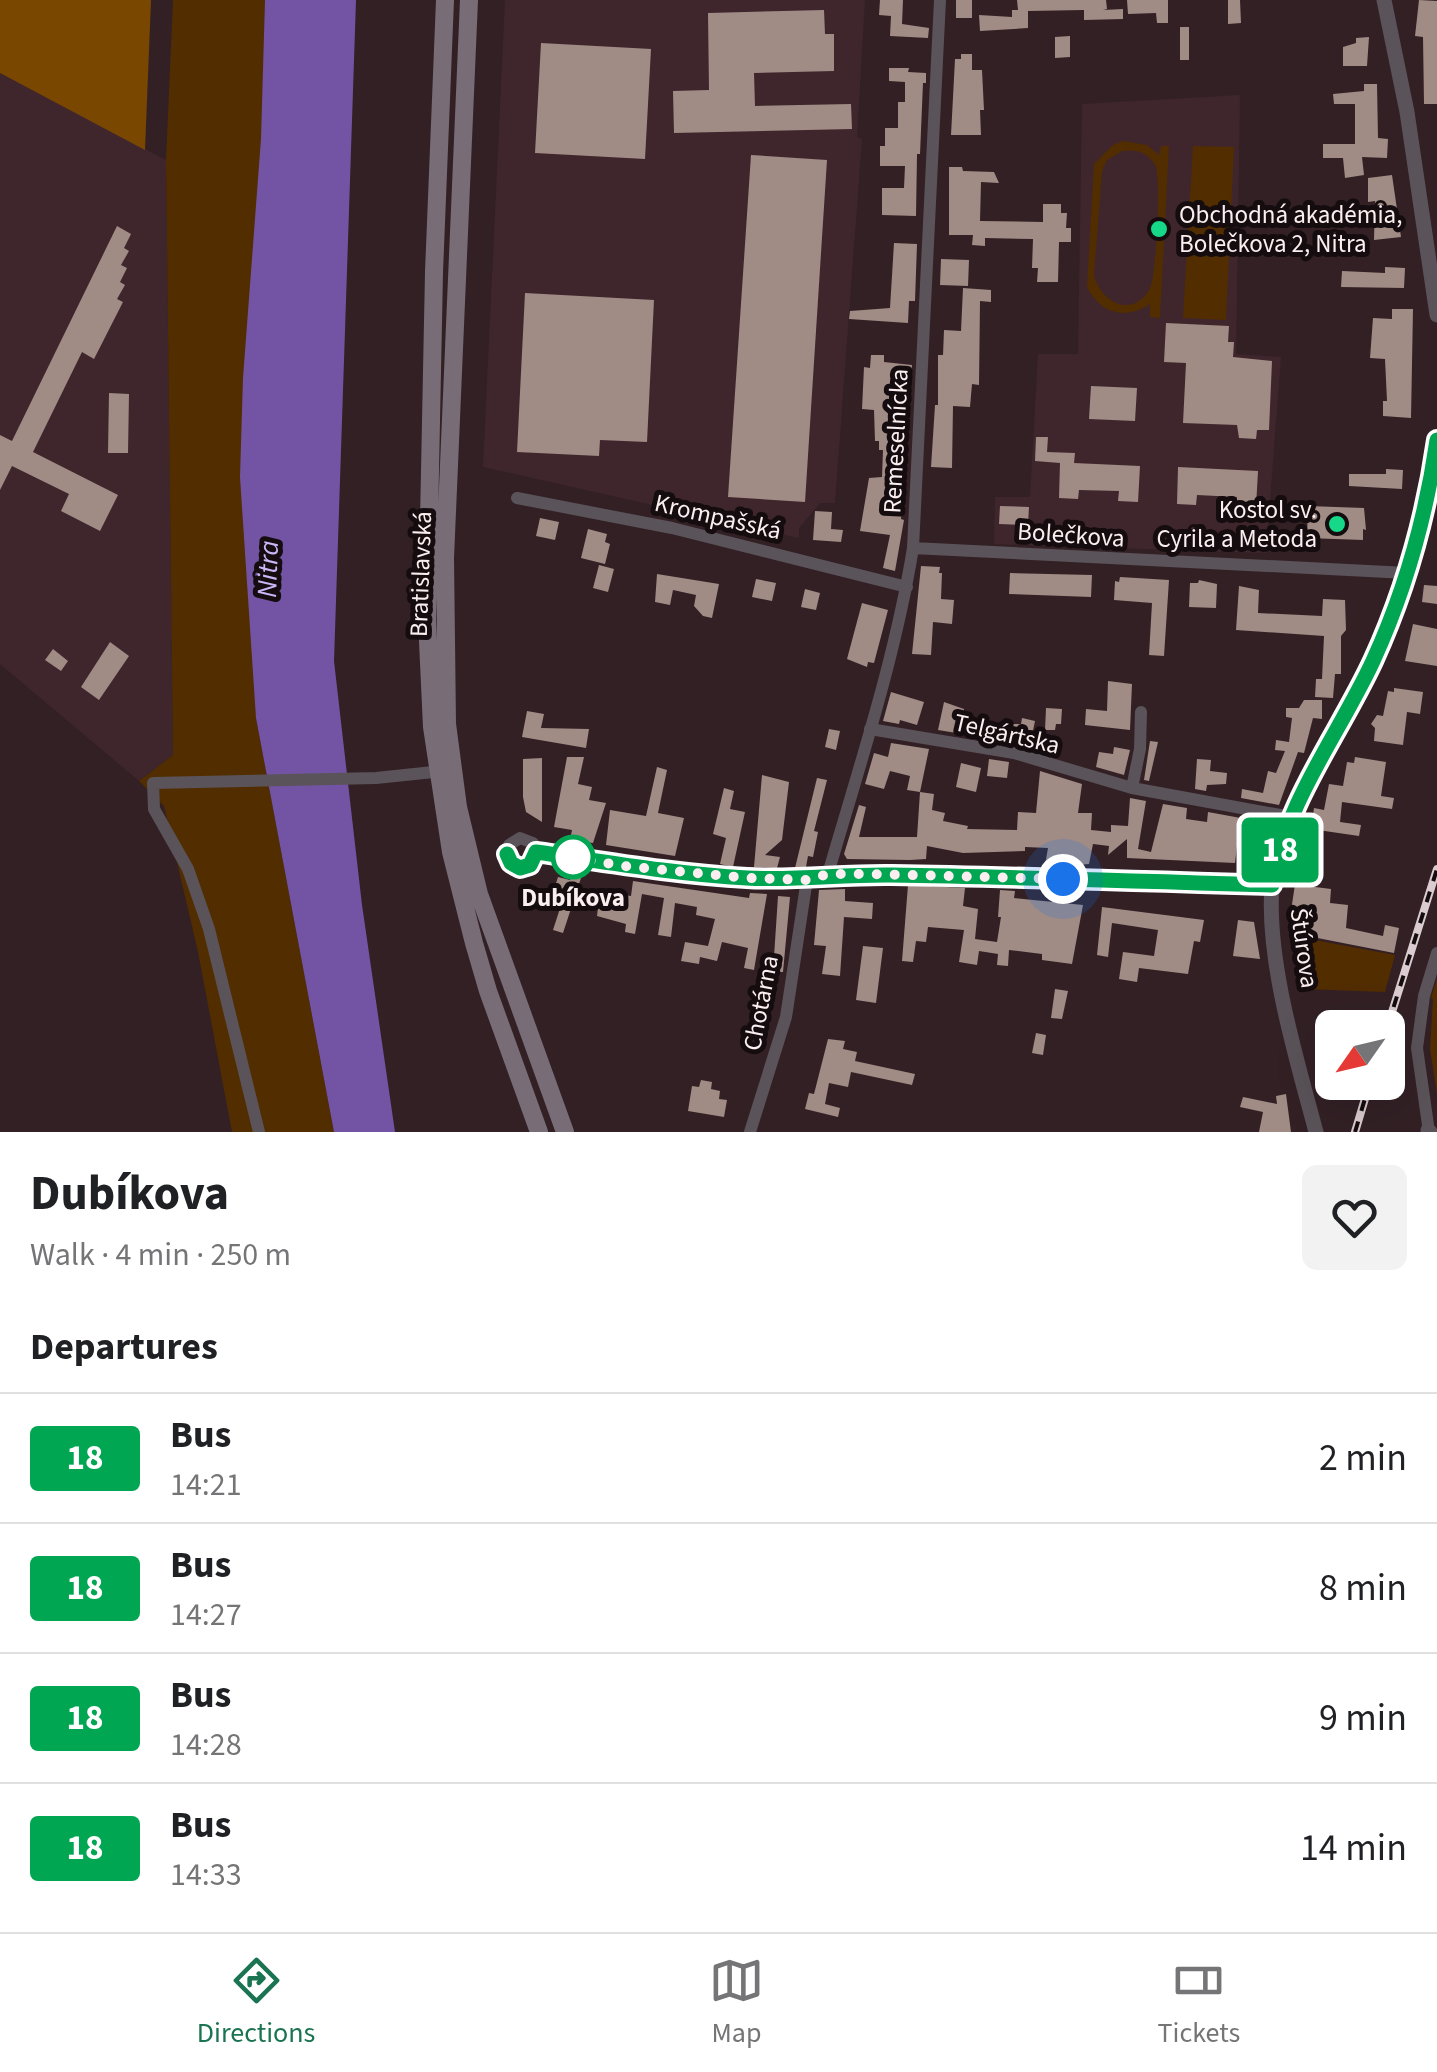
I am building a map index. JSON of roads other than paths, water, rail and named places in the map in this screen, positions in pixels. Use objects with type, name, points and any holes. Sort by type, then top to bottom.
[{"type":"main road","points":[[444,4],[469,5]]},
{"type":"main road","name":"Bratislavská","points":[[444,4],[434,272],[428,679],[444,771],[451,852],[479,959],[539,1132]]},
{"type":"main road","name":"Bratislavská","points":[[469,5],[443,620],[444,771],[480,894],[565,1132]]},
{"type":"main road","points":[[434,272],[458,273]]},
{"type":"street","name":"Remeselnícka","points":[[828,874],[870,729],[913,548],[940,0]]},
{"type":"street","points":[[1384,0],[1434,258],[1437,314]]},
{"type":"street","name":"Štúrova","points":[[1316,1132],[1277,960],[1271,913],[1276,862],[1290,817],[1373,660],[1407,573],[1429,497],[1437,440]]},
{"type":"street","name":"Krompašská","points":[[517,498],[672,528],[906,587]]},
{"type":"street","name":"Bolečkova","points":[[913,548],[1407,573]]},
{"type":"street","points":[[1132,788],[1140,749],[1141,712]]},
{"type":"street","name":"Telgártska","points":[[870,729],[1014,754],[1132,788],[1290,817]]},
{"type":"street","points":[[259,1132],[209,929],[188,869],[154,809],[153,784],[376,778],[444,771]]},
{"type":"street","points":[[536,852],[623,866],[748,878],[807,880],[828,874],[1272,885]]},
{"type":"street","name":"Chotárna","points":[[750,1132],[786,1017],[807,880]]},
{"type":"street","points":[[1429,1131],[1417,1048],[1424,996],[1437,953]]},
{"type":"water","name":"Nitra","points":[[265,0],[356,0],[334,661],[362,905],[395,1132],[334,1132],[256,718],[240,477],[243,378],[261,139]]},
{"type":"railway","points":[[1393,1010],[1437,869]]},
{"type":"railway","points":[[1355,1132],[1365,1100]]},
{"type":"place","name":"Obchodná akadémia, Bolečkova 2, Nitra","points":[[1159,229]]},
{"type":"place","name":"Kostol sv. Cyrila a Metoda","points":[[1337,524]]},
{"type":"place","name":"Dubíkova","points":[[573,857]]}]
